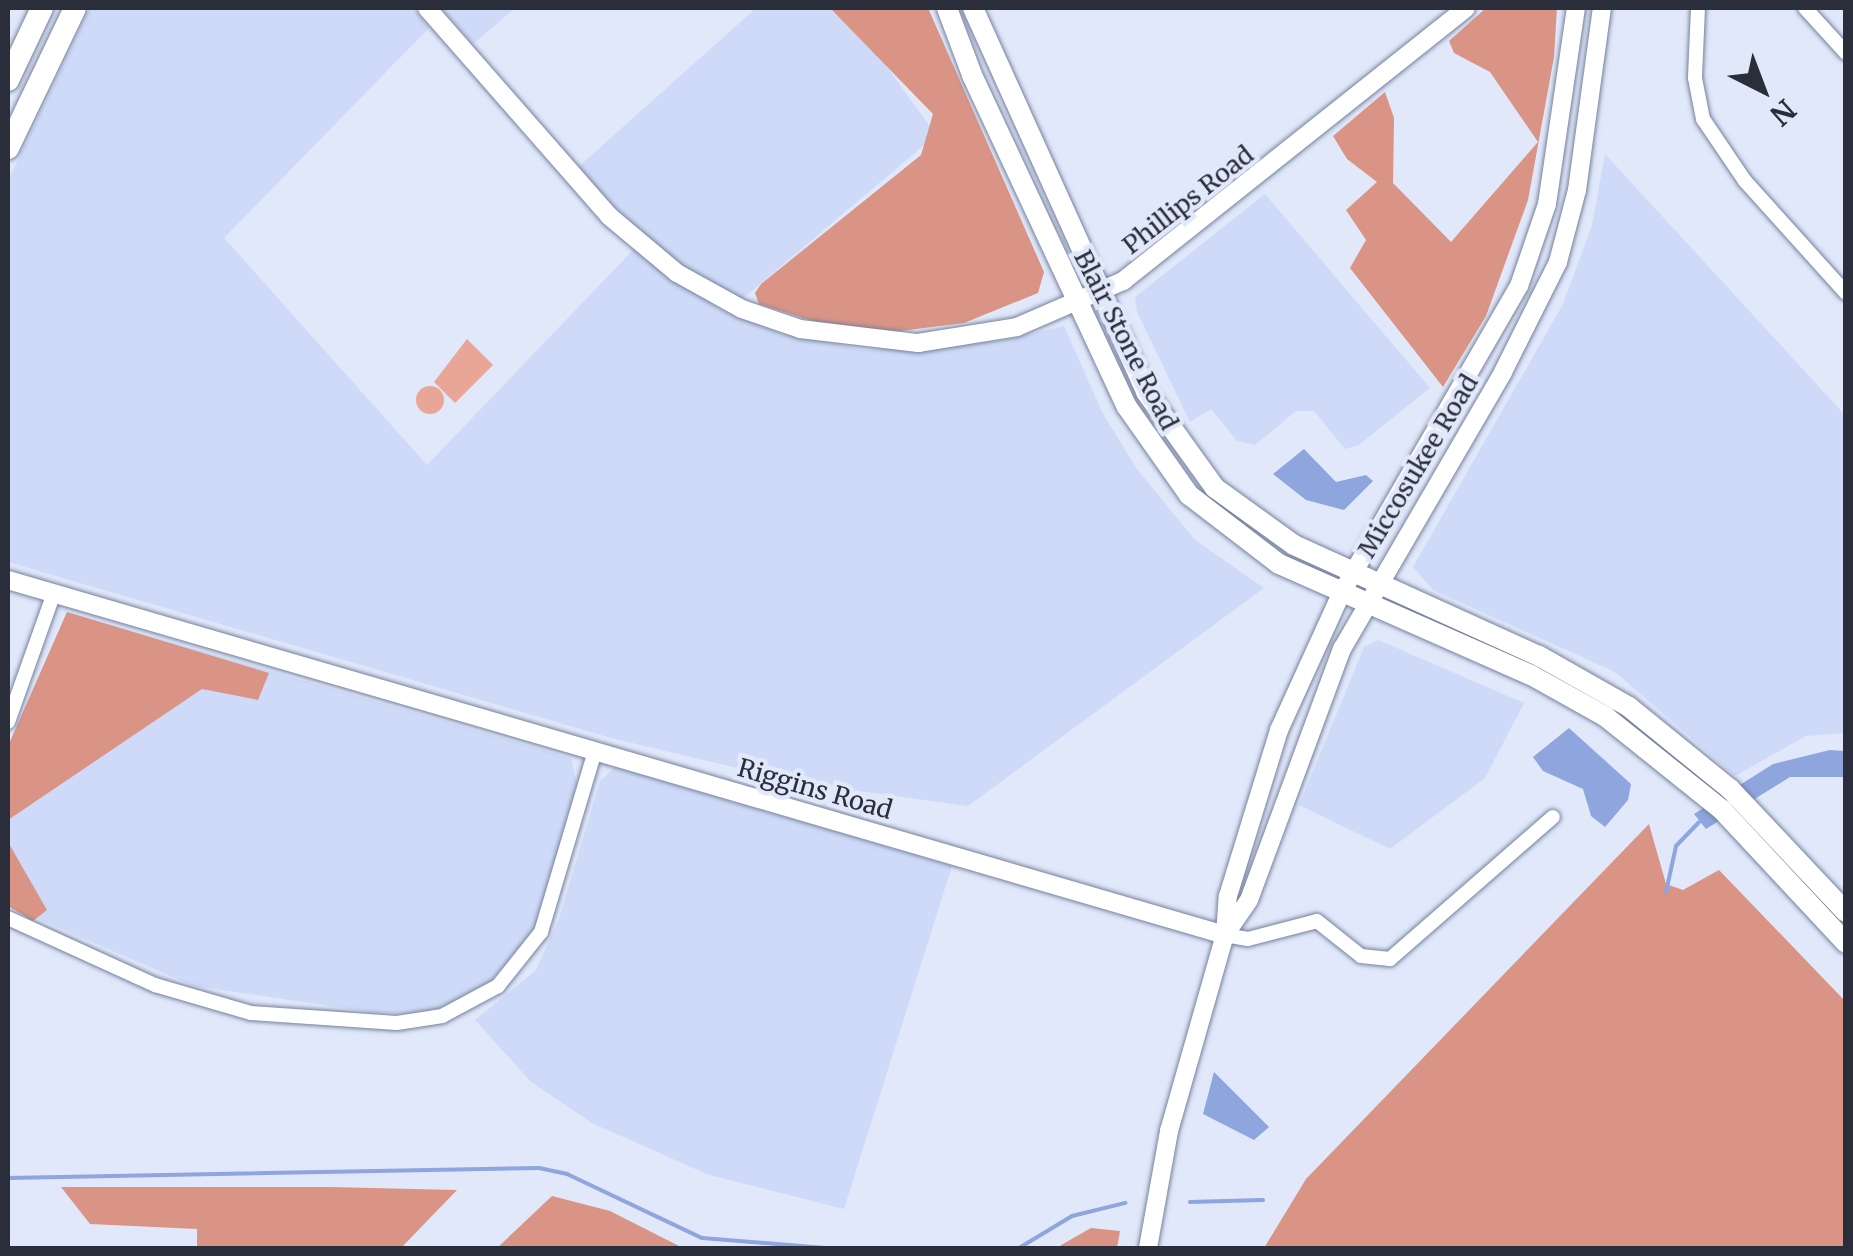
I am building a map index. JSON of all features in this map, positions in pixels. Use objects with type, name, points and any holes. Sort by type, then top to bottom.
[{"type":"main road","points":[[8,80],[42,8]]},
{"type":"main road","points":[[8,148],[15,113],[75,8]]},
{"type":"main road","name":"Blair Stone Road","points":[[947,8],[1127,407],[1190,495],[1243,542],[1341,594],[1371,594]]},
{"type":"main road","name":"Blair Stone Road","points":[[973,8],[1100,294],[1167,428],[1215,488],[1270,531],[1353,574],[1371,594]]},
{"type":"main road","points":[[1371,594],[1570,696],[1700,776],[1846,912]]},
{"type":"main road","points":[[1700,776],[1846,943]]},
{"type":"street","name":"Phillips Road","points":[[427,8],[617,224],[677,273],[742,309],[843,337],[918,342],[1017,327],[1100,294],[1192,230],[1466,8]]},
{"type":"street","name":"Miccosukee Road","points":[[1148,1248],[1160,1181],[1224,935],[1228,896],[1264,776],[1341,594],[1502,320],[1547,204],[1576,8]]},
{"type":"street","name":"Miccosukee Road","points":[[1224,935],[1249,900],[1307,729],[1371,594],[1525,332],[1558,262],[1577,190],[1602,8]]},
{"type":"street","points":[[1698,8],[1695,78],[1703,119],[1723,153],[1846,293]]},
{"type":"street","points":[[1804,8],[1846,53]]},
{"type":"street","points":[[1502,320],[1525,332]]},
{"type":"street","name":"Riggins Road","points":[[8,580],[1248,939],[1317,920],[1361,956],[1390,959],[1552,817]]},
{"type":"street","points":[[8,722],[54,593]]},
{"type":"street","points":[[8,918],[154,985],[252,1014],[397,1023],[442,1016],[498,986],[530,951],[549,911],[595,751]]},
{"type":"shaded area","points":[[90,8],[413,8],[429,28],[224,238],[427,465],[634,249],[721,310],[781,334],[865,350],[999,341],[1064,326],[1103,414],[1137,469],[1195,540],[1264,588],[968,806],[800,783],[611,738],[8,562],[8,181]]},
{"type":"shaded area","points":[[441,8],[515,8],[473,44]]},
{"type":"shaded area","points":[[756,8],[828,8],[869,42],[936,135],[740,301],[663,254],[576,169]]},
{"type":"shaded area","points":[[830,8],[928,8],[1044,272],[1038,293],[964,323],[900,331],[835,328],[759,304],[755,293],[761,284],[921,155],[933,114]]},
{"type":"shaded area","points":[[1486,8],[1557,8],[1554,57],[1528,200],[1486,316],[1443,387],[1350,268],[1366,240],[1346,210],[1377,182],[1347,159],[1333,136],[1385,92],[1394,118],[1393,183],[1451,242],[1538,142],[1490,72],[1454,53],[1449,41]]},
{"type":"shaded area","points":[[1605,154],[1845,415],[1845,733],[1806,736],[1735,776],[1615,672],[1433,590],[1413,567],[1563,304],[1592,225]]},
{"type":"shaded area","points":[[1265,194],[1430,388],[1359,445],[1345,449],[1314,411],[1296,411],[1255,445],[1237,441],[1211,409],[1190,422],[1137,312],[1135,297]]},
{"type":"shaded area","points":[[467,339],[493,365],[455,403],[434,382]]},
{"type":"shaded area","points":[[430,386],[440,390],[444,400],[440,410],[430,414],[420,410],[416,400],[420,390]]},
{"type":"shaded area","points":[[67,612],[571,758],[577,784],[534,934],[479,994],[422,1014],[372,1012],[194,986],[8,906],[8,746]]},
{"type":"shaded area","points":[[67,612],[269,673],[258,700],[202,689],[8,820],[8,746]]},
{"type":"shaded area","points":[[1378,640],[1524,703],[1485,778],[1390,849],[1299,805],[1364,647]]},
{"type":"shaded area","points":[[615,767],[952,866],[844,1209],[709,1175],[592,1123],[530,1081],[475,1020],[536,970],[559,919],[600,781]]},
{"type":"shaded area","points":[[1649,824],[1666,884],[1683,890],[1719,870],[1845,1001],[1845,1248],[1264,1248],[1306,1179]]},
{"type":"shaded area","points":[[8,842],[47,910],[33,921],[8,906]]},
{"type":"shaded area","points":[[61,1187],[457,1190],[401,1248],[197,1248],[197,1229],[90,1224]]},
{"type":"shaded area","points":[[552,1196],[610,1211],[683,1248],[497,1248]]},
{"type":"shaded area","points":[[1091,1228],[1120,1231],[1117,1248],[1056,1248]]},
{"type":"water","points":[[1304,449],[1336,482],[1366,475],[1373,481],[1344,510],[1306,500],[1273,474]]},
{"type":"water","points":[[1569,728],[1631,784],[1628,800],[1605,827],[1591,816],[1583,789],[1543,771],[1533,757]]},
{"type":"water","points":[[1830,750],[1845,751],[1845,777],[1790,777],[1706,829],[1694,814],[1773,764]]},
{"type":"water","points":[[1214,1072],[1269,1127],[1254,1140],[1203,1114]]},
{"type":"waterway","points":[[1666,892],[1676,846],[1699,822]]},
{"type":"waterway","points":[[8,1178],[539,1168],[567,1174],[702,1238],[826,1248]]},
{"type":"waterway","points":[[1190,1202],[1263,1200]]},
{"type":"waterway","points":[[1019,1248],[1072,1216],[1125,1203]]}]
